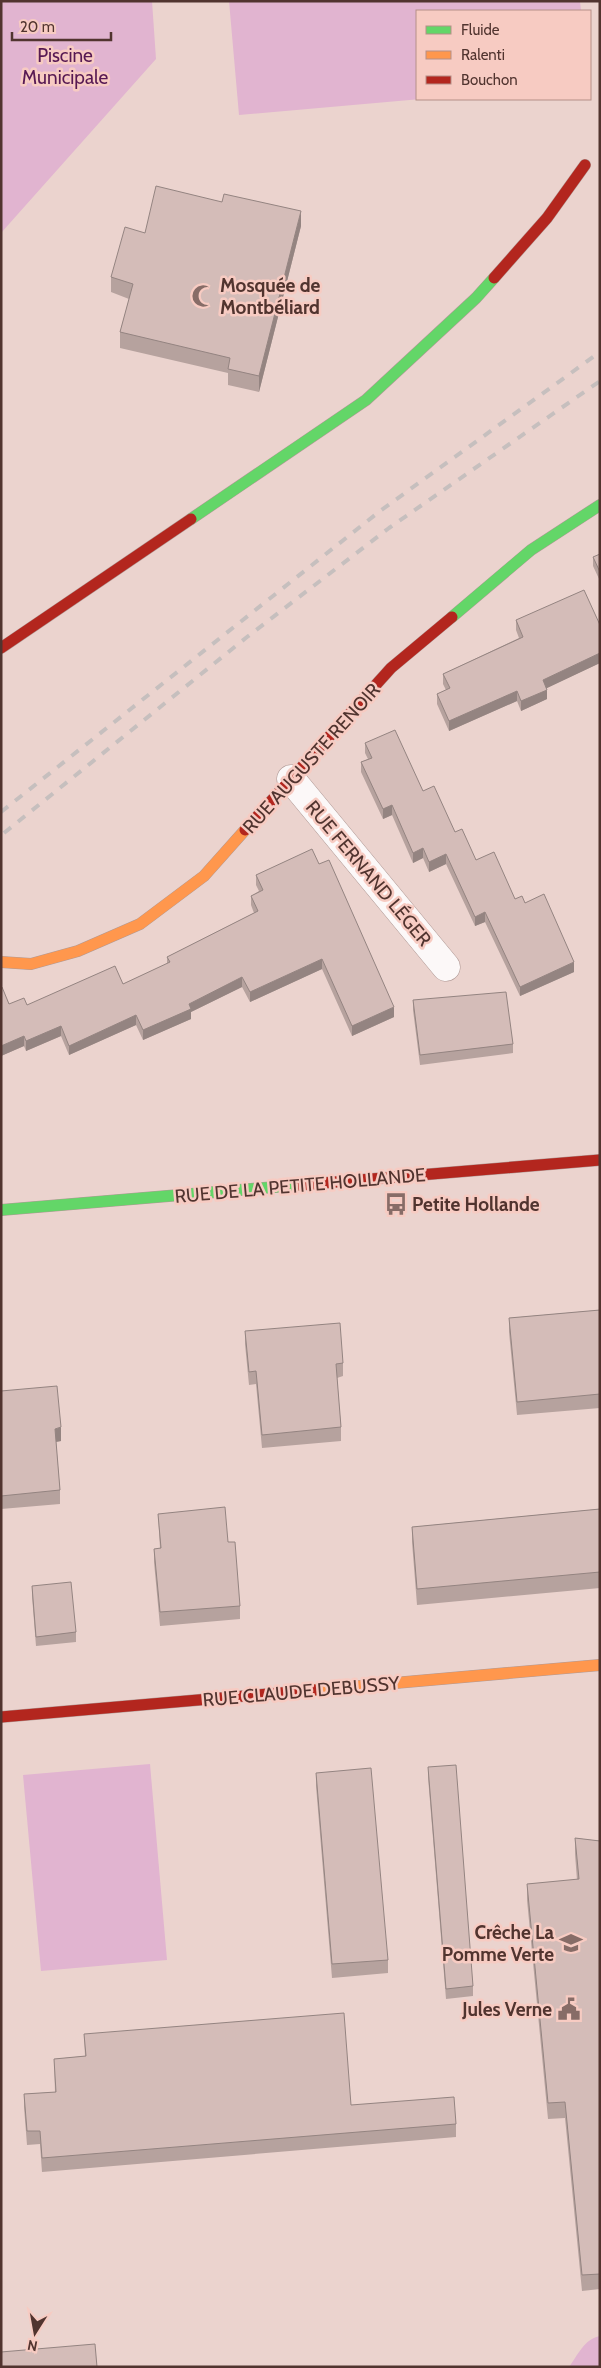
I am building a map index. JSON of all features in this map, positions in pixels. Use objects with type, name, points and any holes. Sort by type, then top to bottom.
[{"type":"street","points":[[1,648],[366,400],[476,298],[548,218],[585,165]]},
{"type":"street","name":"RUE AUGUSTE RENOIR","points":[[1,962],[31,964],[78,951],[140,924],[204,876],[391,668],[531,550],[600,505]]},
{"type":"street","name":"RUE FERNAND LÉGER","points":[[291,779],[446,967]]},
{"type":"street","name":"RUE DE LA PETITE HOLLANDE","points":[[1,1210],[600,1160]]},
{"type":"street","name":"RUE CLAUDE DEBUSSY","points":[[1,1717],[600,1665]]},
{"type":"green space","name":"Piscine Municipale","points":[[1,1],[152,1],[156,59],[1,233]]},
{"type":"green space","points":[[229,1],[580,1],[581,10],[416,10],[416,99],[239,115]]},
{"type":"green space","points":[[150,1764],[167,1960],[41,1971],[23,1775]]},
{"type":"green space","points":[[600,2336],[600,2367],[569,2367],[590,2340]]},
{"type":"building","name":"Mosquée de Montbéliard","points":[[156,186],[222,202],[224,194],[301,211],[259,376],[228,369],[230,358],[120,332],[133,284],[111,277],[125,227],[145,233]]},
{"type":"building","points":[[600,554],[600,572],[593,557]]},
{"type":"building","points":[[584,590],[600,625],[600,653],[543,680],[547,690],[521,701],[517,691],[449,721],[437,694],[450,688],[443,674],[523,637],[516,620]]},
{"type":"building","points":[[395,730],[423,791],[434,786],[455,832],[462,829],[476,860],[494,852],[515,899],[522,896],[525,903],[544,894],[574,962],[520,987],[485,912],[475,917],[446,854],[429,862],[423,848],[413,853],[392,805],[383,809],[361,762],[372,758],[365,743]]},
{"type":"building","points":[[312,849],[319,864],[329,860],[394,1007],[352,1026],[322,959],[250,992],[242,977],[189,1004],[191,1009],[143,1030],[136,1015],[69,1046],[61,1026],[26,1041],[24,1036],[1,1046],[1,987],[9,1004],[24,998],[27,1005],[115,966],[123,984],[170,962],[167,957],[258,911],[251,896],[263,890],[256,875]]},
{"type":"building","points":[[506,992],[513,1044],[420,1055],[413,1000]]},
{"type":"building","points":[[600,1310],[600,1394],[517,1402],[509,1318]]},
{"type":"building","points":[[340,1323],[343,1363],[336,1364],[341,1427],[262,1435],[256,1371],[249,1372],[245,1331]]},
{"type":"building","points":[[57,1386],[61,1427],[55,1429],[60,1490],[1,1496],[1,1391]]},
{"type":"building","points":[[225,1507],[228,1542],[235,1542],[240,1606],[160,1612],[154,1549],[161,1548],[158,1514]]},
{"type":"building","points":[[600,1509],[600,1572],[417,1589],[412,1527]]},
{"type":"building","points":[[71,1582],[76,1632],[36,1637],[32,1586]]},
{"type":"building","points":[[456,1765],[473,1986],[446,1989],[428,1767]]},
{"type":"building","points":[[371,1768],[388,1960],[332,1964],[316,1773]]},
{"type":"building","name":"Jules Verne","points":[[575,1838],[600,1841],[600,2274],[582,2275],[565,2102],[548,2103],[527,1884],[579,1879]]},
{"type":"building","points":[[344,2013],[351,2105],[454,2097],[456,2124],[42,2158],[40,2131],[27,2131],[24,2094],[56,2092],[54,2059],[86,2056],[84,2034]]},
{"type":"building","points":[[95,2344],[97,2367],[1,2367],[1,2352]]},
{"type":"railway","points":[[1,812],[380,511],[600,352]]},
{"type":"railway","points":[[4,833],[247,637],[389,528],[600,381]]},
{"type":"traffic: fast","points":[[191,519],[366,400],[476,298],[494,278]]},
{"type":"traffic: fast","points":[[452,617],[531,550],[600,505]]},
{"type":"traffic: fast","points":[[1,1210],[299,1185]]},
{"type":"traffic: slow","points":[[1,962],[31,964],[78,951],[140,924],[204,876],[245,830]]},
{"type":"traffic: slow","points":[[315,1690],[600,1665]]},
{"type":"traffic: jam","points":[[494,278],[547,218],[585,165]]},
{"type":"traffic: jam","points":[[1,648],[191,519]]},
{"type":"traffic: jam","points":[[245,830],[391,668],[452,617]]},
{"type":"traffic: jam","points":[[299,1185],[600,1160]]},
{"type":"traffic: jam","points":[[1,1717],[315,1690]]},
{"type":"place","name":"Mosquée de Montbéliard","points":[[203,296]]},
{"type":"place","name":"Petite Hollande","points":[[396,1204]]},
{"type":"place","name":"Crêche La Pomme Verte","points":[[571,1943]]},
{"type":"place","name":"Jules Verne","points":[[569,2009]]}]
